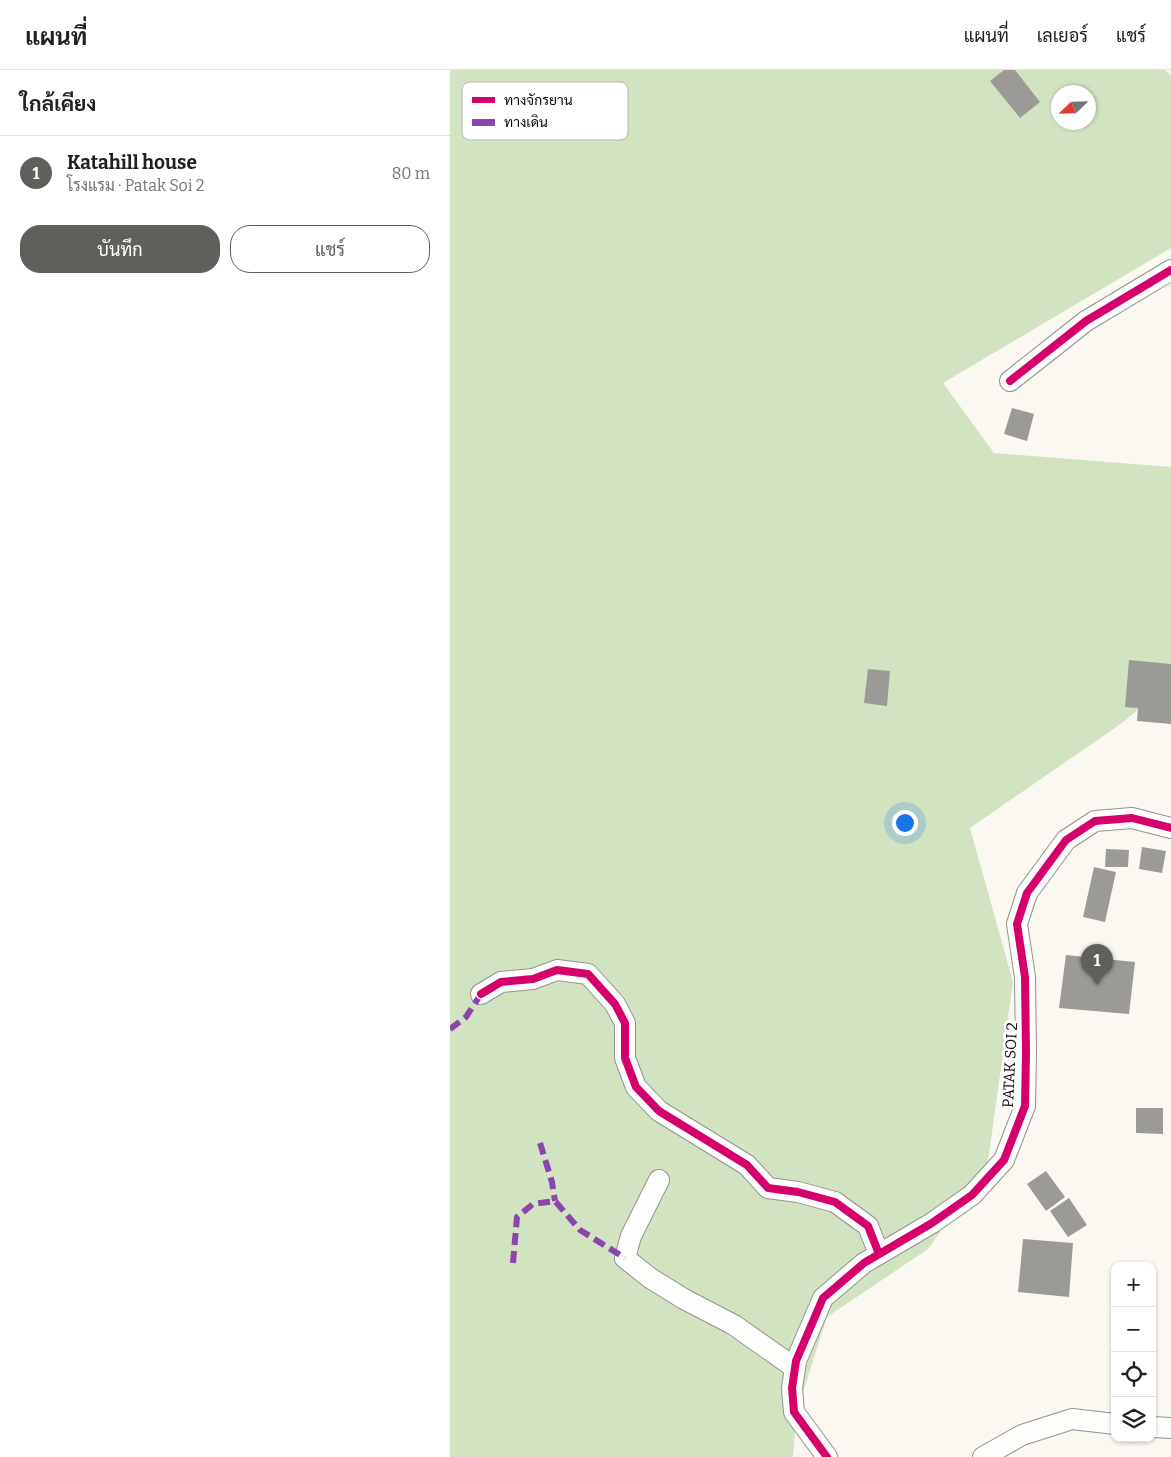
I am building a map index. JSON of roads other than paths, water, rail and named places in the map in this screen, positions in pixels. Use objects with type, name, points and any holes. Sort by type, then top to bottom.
[{"type":"street","points":[[1010,380],[1086,321],[1171,270]]},
{"type":"street","name":"PATAK SOI 2","points":[[826,1457],[794,1412],[792,1388],[796,1361],[823,1298],[864,1263],[932,1223],[972,1195],[1004,1160],[1025,1106],[1024,977],[1016,924],[1027,893],[1066,840],[1095,821],[1132,818],[1171,828]]},
{"type":"street","points":[[481,994],[501,982],[533,979],[558,970],[588,974],[615,1004],[625,1023],[626,1058],[636,1087],[659,1111],[746,1165],[768,1188],[798,1192],[835,1202],[868,1226],[879,1254]]},
{"type":"street","points":[[658,1180],[631,1236],[625,1258],[650,1278],[684,1299],[734,1325],[795,1368]]},
{"type":"street","points":[[983,1457],[1022,1435],[1072,1419],[1111,1424]]},
{"type":"street","points":[[1156,1428],[1171,1428]]},
{"type":"place","name":"Katahill house","points":[[1097,985]]}]
